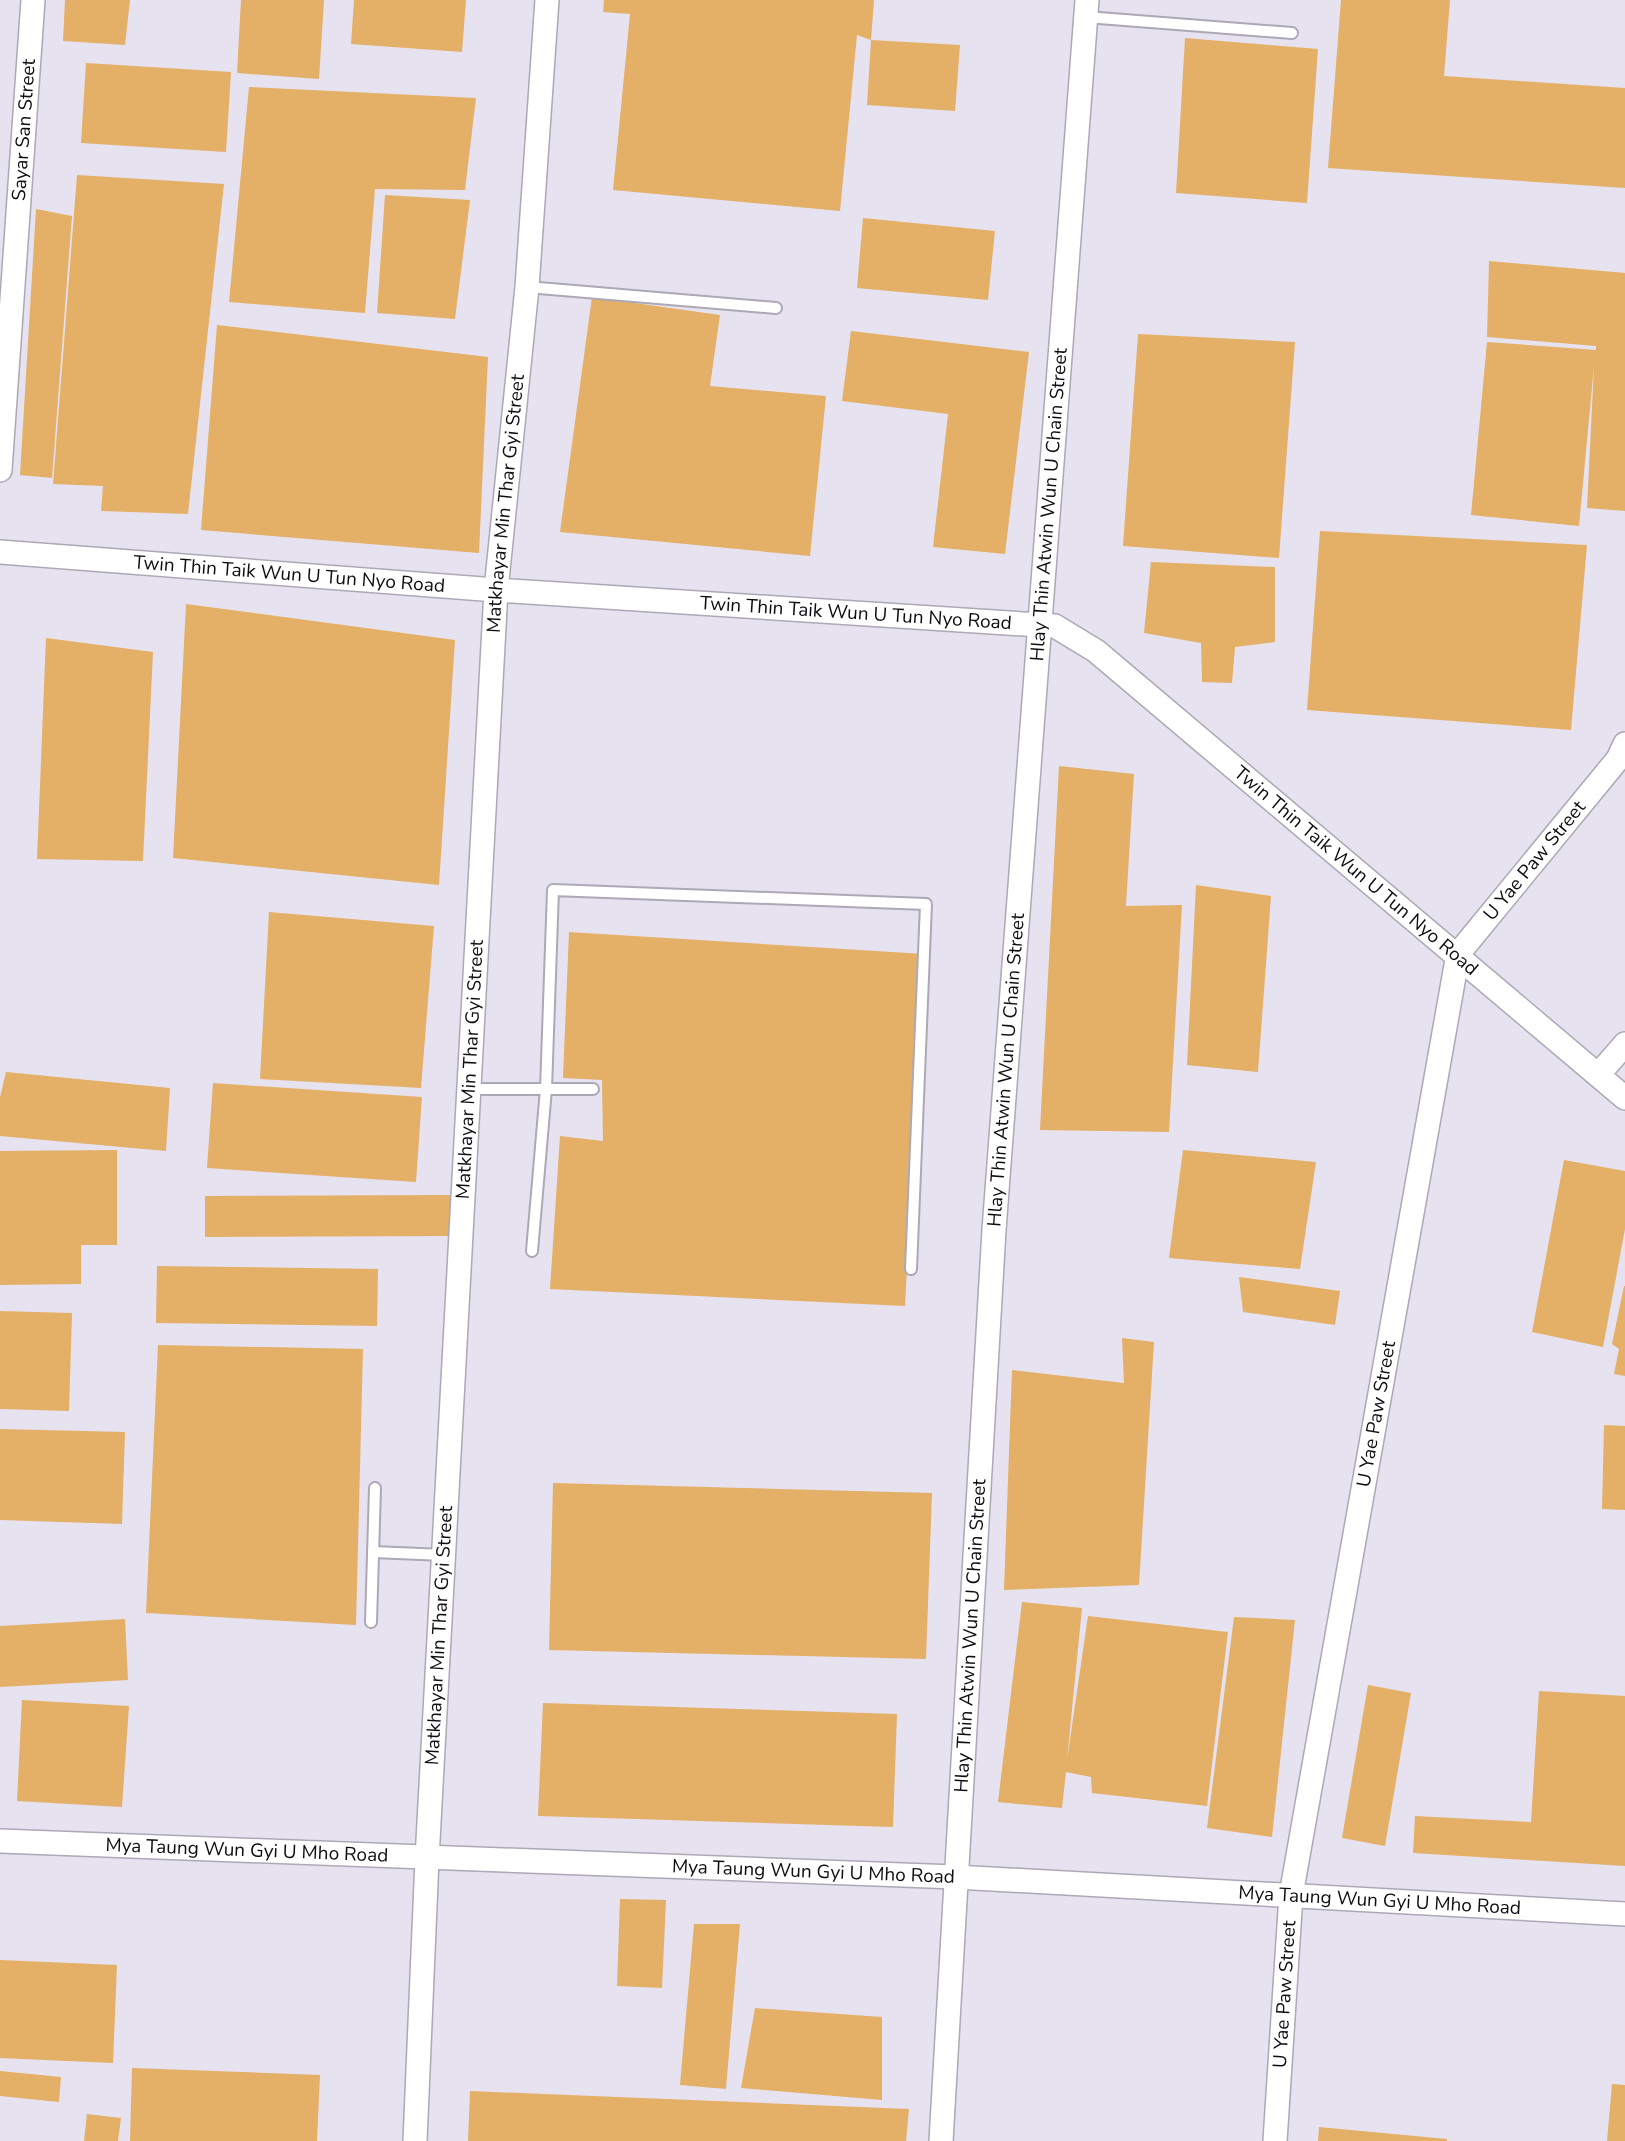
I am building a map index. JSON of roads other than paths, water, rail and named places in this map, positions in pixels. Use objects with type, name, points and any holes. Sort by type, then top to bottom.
[{"type":"street","name":"Sayar San Street","points":[[0,470],[33,0]]},
{"type":"street","name":"Matkhayar Min Thar Gyi Street","points":[[415,2141],[427,1859],[496,590],[527,287],[547,0]]},
{"type":"street","name":"Hlay Thin Atwin Wun U Chain Street","points":[[941,2141],[994,1230],[1086,8]]},
{"type":"street","name":"Twin Thin Taik Wun U Tun Nyo Road","points":[[0,552],[496,590],[1055,626],[1096,651],[1458,954],[1625,1098]]},
{"type":"street","name":"U Yae Paw Street","points":[[1275,2141],[1291,1895],[1458,954],[1618,759],[1625,744]]},
{"type":"street","points":[[1598,1075],[1625,1044]]},
{"type":"street","name":"Mya Taung Wun Gyi U Mho Road","points":[[0,1841],[957,1877],[1625,1914]]},
{"type":"lane","points":[[1086,8],[1292,33]]},
{"type":"lane","points":[[527,287],[776,308]]},
{"type":"lane","points":[[532,1251],[546,1089],[553,890],[926,904],[911,1269]]},
{"type":"lane","points":[[469,1089],[593,1089]]},
{"type":"lane","points":[[371,1622],[374,1488]]},
{"type":"lane","points":[[373,1552],[444,1555]]}]
